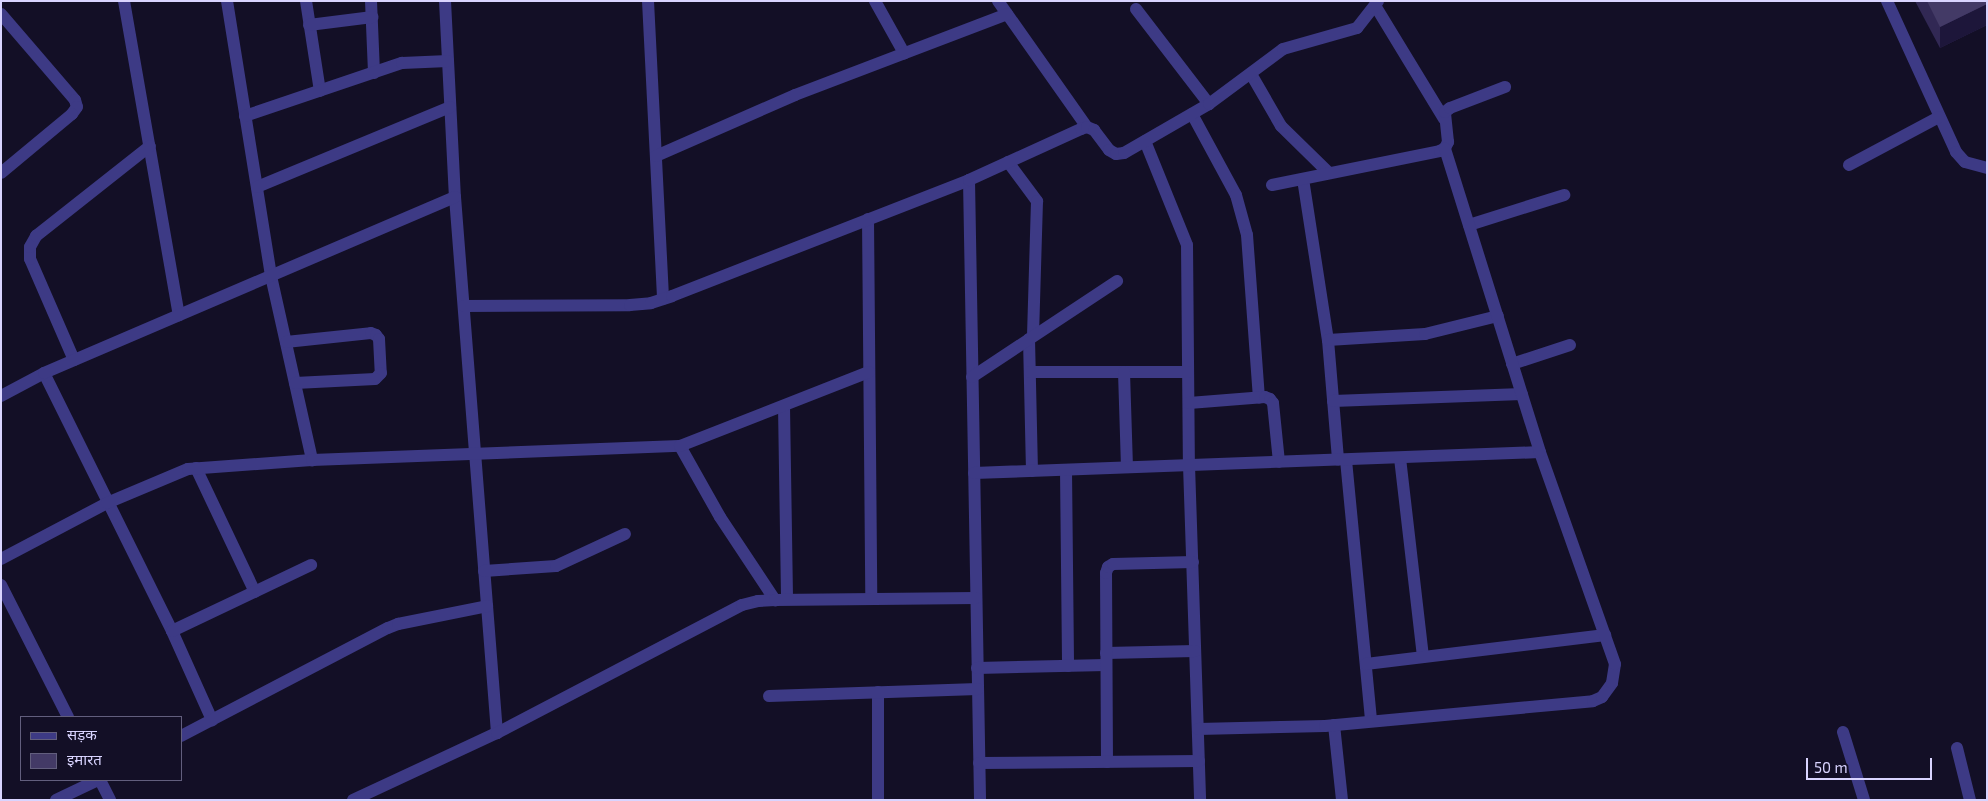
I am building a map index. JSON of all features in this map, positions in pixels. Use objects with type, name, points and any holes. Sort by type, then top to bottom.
[{"type":"street","points":[[124,1],[179,315]]},
{"type":"street","points":[[227,1],[271,276],[312,460]]},
{"type":"street","points":[[306,1],[320,91]]},
{"type":"street","points":[[371,1],[374,73]]},
{"type":"street","points":[[445,1],[455,197],[496,733]]},
{"type":"street","points":[[648,1],[663,299]]},
{"type":"street","points":[[875,1],[904,53]]},
{"type":"street","points":[[998,1],[1087,127],[1094,130],[1109,150],[1116,154],[1124,153],[1209,104],[1283,49],[1357,28],[1377,4],[1444,119]]},
{"type":"street","points":[[1887,1],[1939,117],[1960,158],[1971,165],[1987,168]]},
{"type":"street","points":[[1136,9],[1209,104]]},
{"type":"street","points":[[1,14],[75,100],[77,106],[72,114],[1,173]]},
{"type":"street","points":[[656,156],[795,95],[1007,14]]},
{"type":"street","points":[[309,25],[372,17]]},
{"type":"street","points":[[245,116],[402,64],[448,62]]},
{"type":"street","points":[[1251,74],[1281,126],[1329,173]]},
{"type":"street","points":[[1198,729],[1334,725],[1593,701],[1602,697],[1608,691],[1615,674],[1615,664],[1540,452],[1445,148],[1448,142],[1444,119],[1445,112],[1450,108],[1505,87]]},
{"type":"street","points":[[257,187],[450,107]]},
{"type":"street","points":[[1192,114],[1236,195],[1247,235],[1259,398]]},
{"type":"street","points":[[1848,165],[1939,117]]},
{"type":"street","points":[[464,306],[630,305],[663,299],[969,180],[1087,127]]},
{"type":"street","points":[[1145,141],[1187,245],[1189,465],[1200,800]]},
{"type":"street","points":[[74,360],[30,259],[30,247],[36,236],[150,146]]},
{"type":"street","points":[[1272,185],[1445,148]]},
{"type":"street","points":[[1008,162],[1037,201],[1030,372],[1032,471]]},
{"type":"street","points":[[1303,179],[1328,340],[1333,401],[1342,460],[1371,721]]},
{"type":"street","points":[[969,180],[980,800]]},
{"type":"street","points":[[1469,225],[1564,195]]},
{"type":"street","points":[[1,396],[44,373],[455,197]]},
{"type":"street","points":[[868,219],[870,599]]},
{"type":"street","points":[[972,377],[1118,281]]},
{"type":"street","points":[[1328,340],[1426,334],[1498,316]]},
{"type":"street","points":[[286,342],[371,334],[376,335],[378,339],[382,372],[375,380],[295,383]]},
{"type":"street","points":[[1512,364],[1570,346]]},
{"type":"street","points":[[1,559],[107,503],[174,475],[196,468],[312,460],[680,446],[869,372]]},
{"type":"street","points":[[1030,372],[1188,372]]},
{"type":"street","points":[[1124,372],[1127,467]]},
{"type":"street","points":[[44,373],[172,631],[212,720]]},
{"type":"street","points":[[1333,401],[1522,394]]},
{"type":"street","points":[[1189,403],[1259,398],[1270,399],[1273,403],[1279,462]]},
{"type":"street","points":[[781,599],[784,406]]},
{"type":"street","points":[[680,446],[720,517],[781,599]]},
{"type":"street","points":[[974,473],[1540,452]]},
{"type":"street","points":[[1400,458],[1423,657]]},
{"type":"street","points":[[196,468],[255,592]]},
{"type":"street","points":[[1066,470],[1068,666]]},
{"type":"street","points":[[484,571],[556,566],[625,534]]},
{"type":"street","points":[[1107,762],[1106,573],[1108,567],[1113,564],[1193,562]]},
{"type":"street","points":[[172,631],[311,566]]},
{"type":"street","points":[[1,585],[67,716]]},
{"type":"street","points":[[353,800],[496,733],[725,613],[758,600],[976,598]]},
{"type":"street","points":[[182,735],[398,624],[487,606]]},
{"type":"street","points":[[1366,664],[1605,635]]},
{"type":"street","points":[[977,668],[1068,666],[1106,659],[1195,650]]},
{"type":"street","points":[[769,696],[978,689]]},
{"type":"street","points":[[878,692],[878,800]]},
{"type":"street","points":[[1334,725],[1342,800]]},
{"type":"street","points":[[1842,732],[1864,800]]},
{"type":"street","points":[[1957,748],[1970,800]]},
{"type":"street","points":[[979,764],[1199,761]]},
{"type":"street","points":[[56,800],[97,781]]},
{"type":"street","points":[[100,781],[110,800]]},
{"type":"building","points":[[1927,1],[1987,1],[1987,4],[1940,27]]}]
